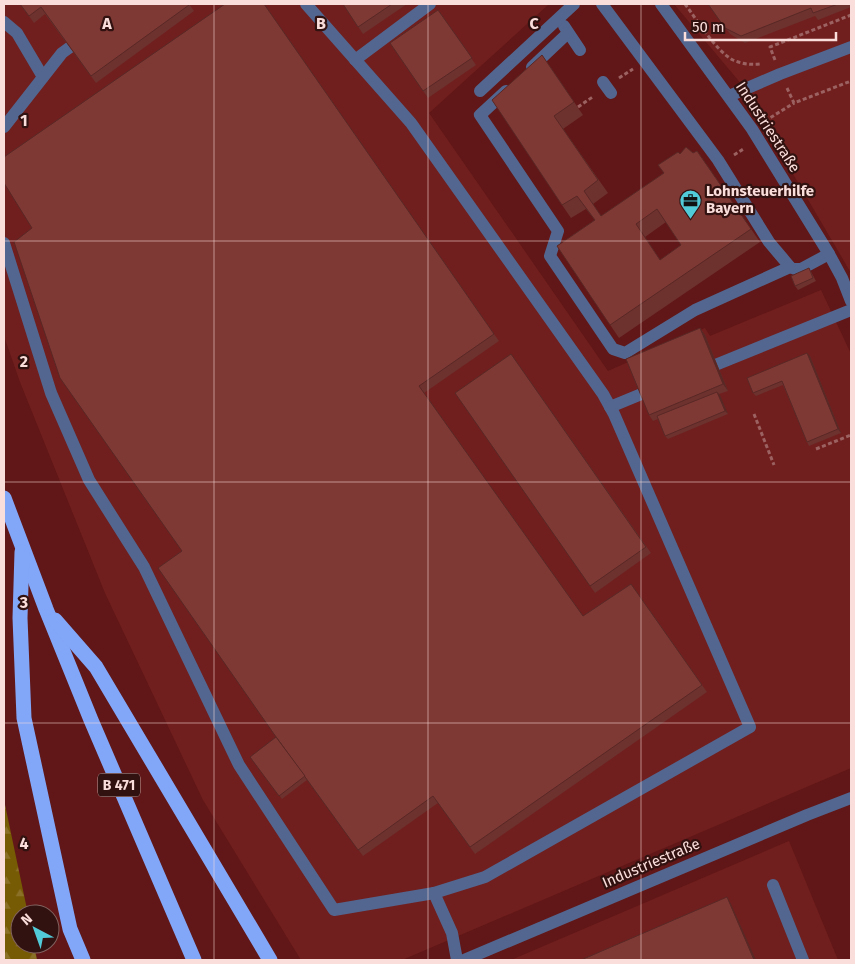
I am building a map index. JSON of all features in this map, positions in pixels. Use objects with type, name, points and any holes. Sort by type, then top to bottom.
[{"type":"highway","name":"B 471","points":[[4,498],[91,720],[194,960]]},
{"type":"highway","points":[[22,545],[20,618],[24,718],[70,929],[83,960]]},
{"type":"highway","points":[[46,609],[96,667],[270,960]]},
{"type":"street","points":[[4,243],[51,393],[89,480],[144,567],[239,765],[334,910],[434,893],[486,878],[750,727],[603,394],[410,123],[306,4]]},
{"type":"street","points":[[355,60],[430,4]]},
{"type":"street","points":[[480,91],[574,4]]},
{"type":"street","points":[[602,4],[721,164],[769,242],[790,267],[801,269],[829,254]]},
{"type":"street","name":"Industriestraße","points":[[661,4],[755,134],[829,254],[846,276],[851,301]]},
{"type":"street","points":[[559,18],[580,50]]},
{"type":"street","points":[[4,22],[17,33],[43,77]]},
{"type":"street","points":[[4,127],[62,53],[92,31]]},
{"type":"street","points":[[568,33],[480,115],[558,231],[550,256],[613,349],[625,353],[695,310],[790,267]]},
{"type":"street","points":[[729,96],[851,47]]},
{"type":"street","points":[[602,82],[611,93]]},
{"type":"street","points":[[689,375],[851,310]]},
{"type":"street","points":[[610,407],[671,382]]},
{"type":"street","name":"Industriestraße","points":[[464,960],[851,798]]},
{"type":"street","points":[[773,884],[803,960]]},
{"type":"street","points":[[434,893],[452,933],[457,960]]},
{"type":"path","points":[[685,4],[724,53],[742,63],[752,65],[765,64]]},
{"type":"path","points":[[794,103],[770,47],[851,15]]},
{"type":"path","points":[[770,62],[775,60]]},
{"type":"path","points":[[721,164],[794,103],[851,81]]},
{"type":"path","points":[[754,414],[774,465]]},
{"type":"path","points":[[816,449],[851,435]]},
{"type":"shaded area","points":[[4,4],[549,4],[429,113],[608,371],[705,328],[710,336],[821,290],[851,354],[851,768],[402,960],[301,960],[203,800],[105,593],[20,382],[4,336]]},
{"type":"shaded area","points":[[674,4],[851,4],[851,273],[738,80]]},
{"type":"shaded area","points":[[789,841],[838,960],[511,960]]},
{"type":"green space","points":[[4,800],[26,904],[10,904],[10,954],[36,954],[37,960],[4,960]]},
{"type":"building","points":[[20,4],[189,5],[91,76],[41,7],[29,16]]},
{"type":"building","points":[[225,4],[264,4],[494,334],[419,386],[583,616],[631,584],[702,685],[470,847],[433,796],[358,850],[158,568],[182,551],[60,378],[14,242],[32,228],[4,183],[4,157]]},
{"type":"building","points":[[343,4],[392,4],[358,27]]},
{"type":"building","points":[[708,4],[838,4],[813,13],[811,8],[741,36],[725,28]]},
{"type":"building","points":[[438,10],[472,58],[423,91],[390,43]]},
{"type":"building","points":[[542,55],[574,102],[554,116],[598,180],[584,191],[601,216],[664,173],[658,165],[678,152],[680,154],[686,147],[693,153],[697,151],[751,229],[610,325],[557,246],[595,220],[577,196],[562,205],[492,100]],"holes":[[[657,209],[681,245],[660,260],[636,224]]]},
{"type":"building","points":[[809,268],[813,278],[795,286],[791,276]]},
{"type":"building","points":[[700,328],[723,384],[649,415],[626,359]]},
{"type":"building","points":[[807,353],[838,429],[807,442],[782,381],[753,393],[747,378]]},
{"type":"building","points":[[511,354],[646,547],[590,586],[455,393]]},
{"type":"building","points":[[717,392],[725,411],[665,436],[657,416]]},
{"type":"building","points":[[276,737],[305,776],[279,796],[250,757]]},
{"type":"building","points":[[727,897],[754,960],[581,960]]},
{"type":"place","name":"Lohnsteuerhilfe Bayern","points":[[690,219]]}]
